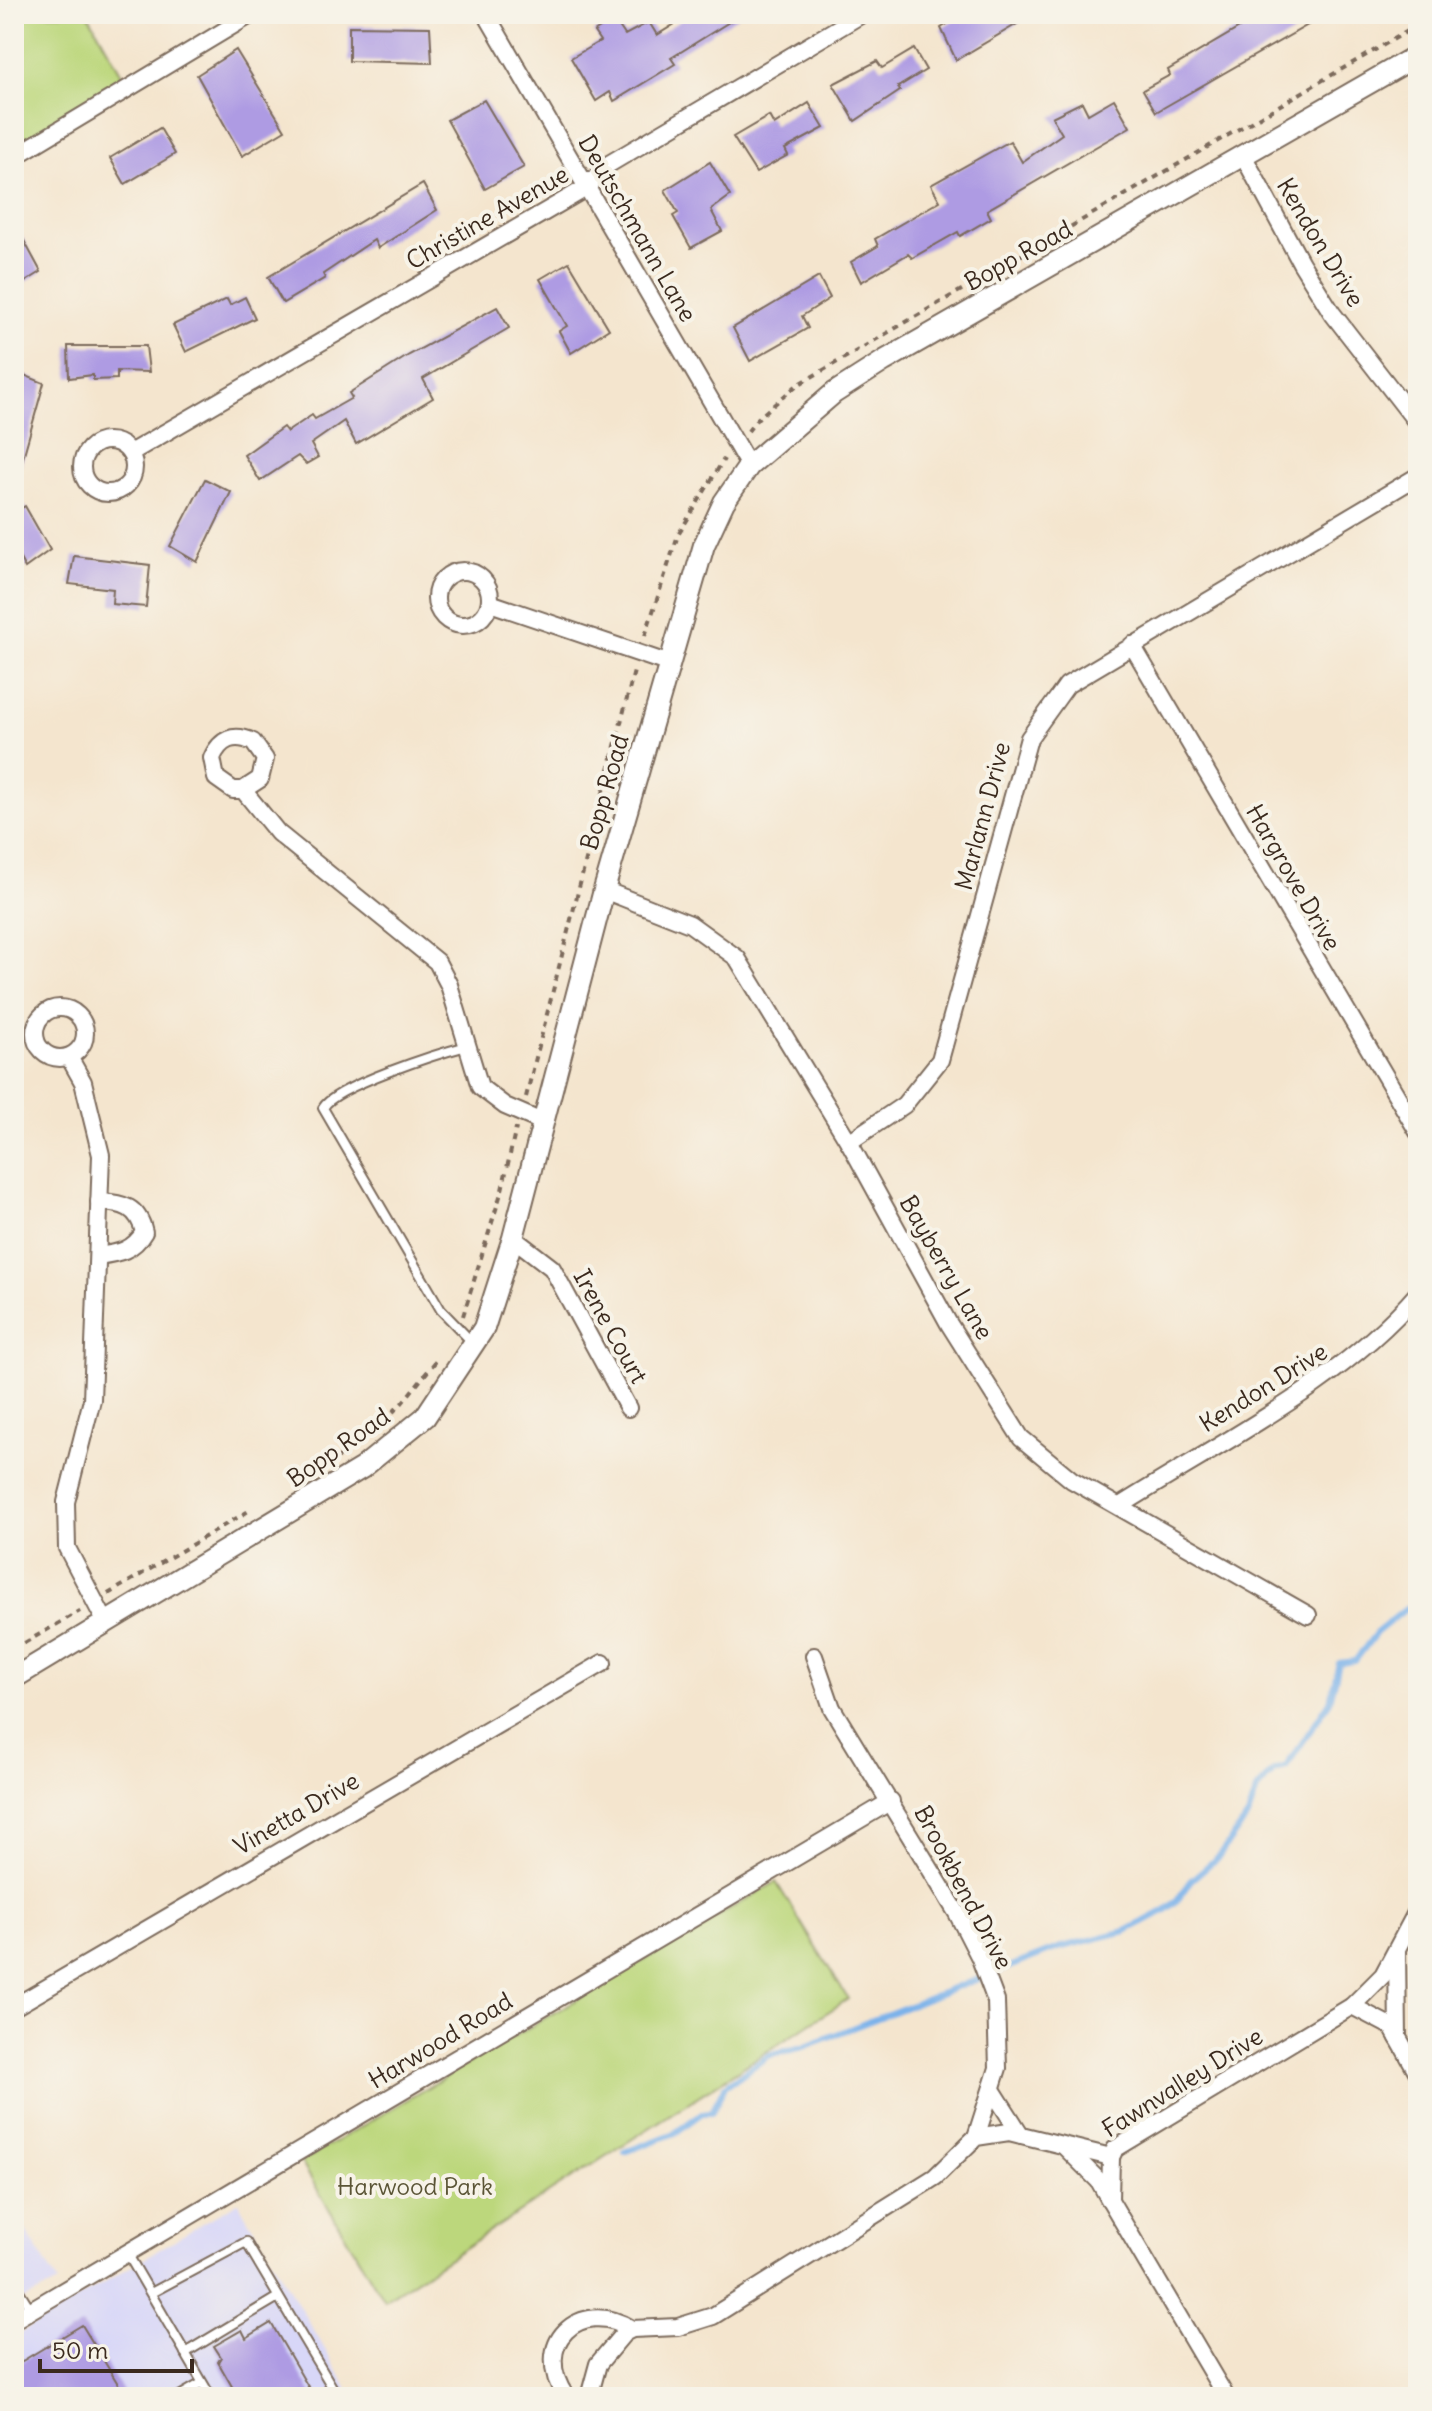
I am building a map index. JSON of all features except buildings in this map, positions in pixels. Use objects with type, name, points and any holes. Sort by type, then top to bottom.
[{"type":"street","points":[[14,157],[252,14]]},
{"type":"street","name":"Deutschmann Lane","points":[[486,14],[749,466]]},
{"type":"street","name":"Christine Avenue","points":[[130,453],[586,188],[609,164],[862,14]]},
{"type":"street","name":"Bopp Road","points":[[14,1678],[362,1468],[425,1417],[484,1328],[513,1238],[667,663],[704,545],[724,502],[749,466],[821,402],[884,361],[1418,55]]},
{"type":"street","name":"Kendon Drive","points":[[1244,157],[1301,263],[1332,313],[1418,424]]},
{"type":"street","name":"Marlann Drive","points":[[849,1142],[904,1105],[940,1060],[1029,738],[1067,685],[1418,476]]},
{"type":"street","points":[[490,603],[667,663]]},
{"type":"street","name":"Hargrove Drive","points":[[1132,645],[1418,1132]]},
{"type":"street","points":[[243,790],[278,833],[437,962],[449,985],[480,1087],[505,1106],[542,1122]]},
{"type":"street","name":"Bayberry Lane","points":[[604,890],[690,924],[725,947],[751,978],[849,1142],[949,1324],[1021,1438],[1072,1480],[1120,1506],[1157,1532],[1308,1615]]},
{"type":"street","points":[[69,1057],[83,1082],[101,1155],[92,1400],[66,1502],[67,1548],[106,1623]]},
{"type":"street","points":[[98,1256],[123,1252],[137,1245],[144,1232],[140,1216],[131,1207],[99,1202]]},
{"type":"street","name":"Irene Court","points":[[513,1238],[552,1268],[628,1408]]},
{"type":"street","name":"Kendon Drive","points":[[1120,1506],[1345,1364],[1387,1330],[1418,1293]]},
{"type":"street","name":"Brookbend Drive","points":[[814,1656],[832,1708],[854,1748],[891,1801],[979,1956],[993,1994],[999,2054],[993,2091],[976,2137]]},
{"type":"street","name":"Vinetta Drive","points":[[14,2007],[603,1663]]},
{"type":"street","name":"Harwood Road","points":[[14,2320],[891,1801]]},
{"type":"street","name":"Fawnvalley Drive","points":[[976,2137],[1009,2132],[1111,2157],[1115,2149],[1352,2006],[1383,1975],[1418,1909]]},
{"type":"street","points":[[1397,1949],[1398,2038]]},
{"type":"street","points":[[1352,2006],[1392,2027],[1418,2073]]},
{"type":"street","points":[[993,2091],[1021,2135]]},
{"type":"street","points":[[566,2397],[555,2382],[552,2359],[559,2339],[576,2322],[592,2317],[613,2317],[632,2329],[678,2327],[713,2316],[935,2177],[976,2137]]},
{"type":"street","points":[[1065,2147],[1099,2181],[1226,2397]]},
{"type":"street","points":[[1110,2200],[1111,2157]]},
{"type":"street","points":[[589,2397],[598,2364],[610,2347],[632,2329]]},
{"type":"lane","points":[[467,1046],[427,1056],[327,1101],[323,1108],[441,1310],[474,1343]]},
{"type":"lane","points":[[151,2293],[246,2242],[338,2397]]},
{"type":"lane","points":[[127,2253],[211,2397]]},
{"type":"lane","points":[[14,2283],[32,2310]]},
{"type":"lane","points":[[185,2353],[278,2297]]},
{"type":"lane","points":[[178,2397],[202,2383]]},
{"type":"path","points":[[458,1327],[502,1190],[607,789],[639,653],[678,535],[701,493],[736,444],[757,419],[796,386],[1418,25]]},
{"type":"path","points":[[335,1461],[402,1403],[440,1356]]},
{"type":"path","points":[[14,1649],[257,1506]]},
{"type":"shaded area","points":[[238,2202],[353,2397],[14,2397],[14,2337]]},
{"type":"shaded area","points":[[14,2211],[58,2283],[14,2305]]},
{"type":"green space","points":[[14,14],[88,14],[125,80],[14,146]]},
{"type":"green space","name":"Harwood Park","points":[[776,1882],[848,1999],[384,2300],[301,2162]]},
{"type":"waterway","points":[[625,2152],[675,2133],[702,2113],[711,2113],[725,2086],[770,2055],[803,2047],[1058,1948],[1126,1931],[1164,1911],[1177,1901],[1190,1881],[1219,1856],[1248,1816],[1257,1790],[1274,1771],[1286,1767],[1330,1701],[1339,1663],[1355,1661],[1376,1633],[1418,1599]]}]
